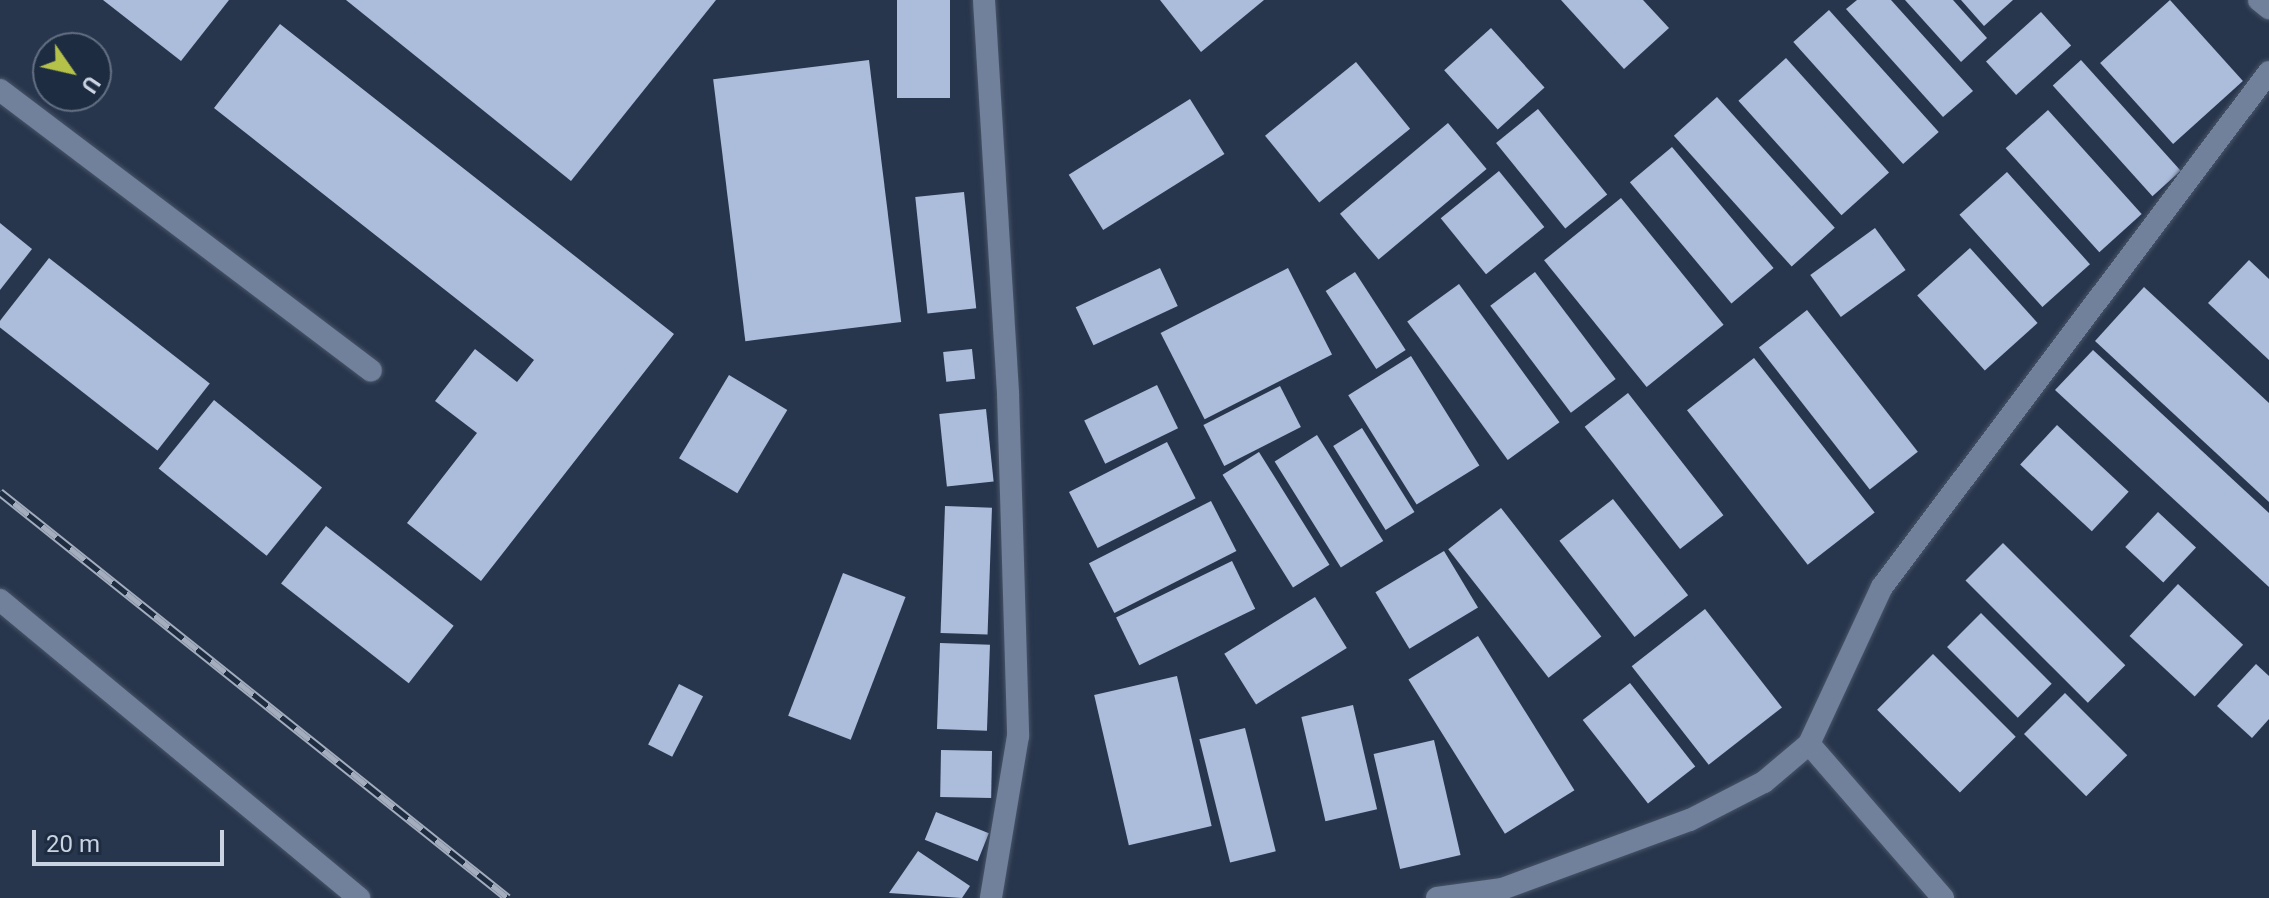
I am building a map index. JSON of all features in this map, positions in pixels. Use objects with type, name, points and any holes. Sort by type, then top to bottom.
[{"type":"street","points":[[984,0],[1008,393],[1018,736],[991,898]]},
{"type":"street","points":[[2259,0],[2269,8]]},
{"type":"street","points":[[1437,898],[1502,889],[1690,820],[1764,782],[1809,744],[1882,587],[2269,72]]},
{"type":"street","points":[[0,90],[371,371]]},
{"type":"street","points":[[0,600],[359,898]]},
{"type":"street","points":[[1809,744],[1943,898]]},
{"type":"building","points":[[103,0],[229,0],[181,61]]},
{"type":"building","points":[[346,0],[716,0],[571,181]]},
{"type":"building","points":[[897,0],[950,0],[950,98],[897,98]]},
{"type":"building","points":[[1160,0],[1264,0],[1201,52]]},
{"type":"building","points":[[1561,0],[1643,0],[1669,28],[1624,69]]},
{"type":"building","points":[[1857,0],[1891,0],[1973,91],[1943,117],[1846,9]]},
{"type":"building","points":[[1905,0],[1953,0],[1987,38],[1961,62]]},
{"type":"building","points":[[1961,0],[2013,0],[1984,26]]},
{"type":"building","points":[[2170,0],[2243,81],[2173,144],[2100,63]]},
{"type":"building","points":[[1829,10],[1939,132],[1903,164],[1793,42]]},
{"type":"building","points":[[2041,12],[2071,45],[2016,95],[1986,62]]},
{"type":"building","points":[[280,24],[674,334],[481,581],[407,523],[477,433],[435,401],[475,349],[517,382],[534,360],[214,108]]},
{"type":"building","points":[[1491,28],[1545,87],[1498,130],[1444,70]]},
{"type":"building","points":[[1786,58],[1889,172],[1841,215],[1738,101]]},
{"type":"building","points":[[869,60],[901,322],[745,341],[713,79]]},
{"type":"building","points":[[2081,60],[2181,171],[2152,196],[2053,85]]},
{"type":"building","points":[[1356,62],[1410,129],[1319,202],[1265,136]]},
{"type":"building","points":[[1717,97],[1835,228],[1792,267],[1674,136]]},
{"type":"building","points":[[1190,99],[1224,154],[1103,230],[1069,175]]},
{"type":"building","points":[[1538,109],[1607,194],[1565,228],[1496,143]]},
{"type":"building","points":[[2048,110],[2142,214],[2099,252],[2006,148]]},
{"type":"building","points":[[1448,123],[1487,169],[1379,260],[1340,214]]},
{"type":"building","points":[[1672,147],[1774,268],[1731,303],[1630,182]]},
{"type":"building","points":[[1499,171],[1544,227],[1486,274],[1441,218]]},
{"type":"building","points":[[2007,172],[2090,264],[2042,307],[1959,215]]},
{"type":"building","points":[[964,192],[976,308],[927,313],[915,197]]},
{"type":"building","points":[[1621,198],[1724,325],[1647,387],[1544,260]]},
{"type":"building","points":[[0,223],[32,249],[0,290]]},
{"type":"building","points":[[1875,228],[1906,270],[1841,317],[1810,275]]},
{"type":"building","points":[[1970,248],[2038,323],[1985,371],[1917,296]]},
{"type":"building","points":[[49,258],[210,384],[157,451],[0,328],[0,321]]},
{"type":"building","points":[[2249,260],[2269,279],[2269,360],[2208,303]]},
{"type":"building","points":[[1160,268],[1178,306],[1093,345],[1076,307]]},
{"type":"building","points":[[1288,268],[1332,354],[1205,419],[1161,333]]},
{"type":"building","points":[[1355,272],[1406,350],[1376,369],[1326,291]]},
{"type":"building","points":[[1535,272],[1616,379],[1571,413],[1490,306]]},
{"type":"building","points":[[1459,284],[1560,422],[1508,460],[1407,322]]},
{"type":"building","points":[[2144,287],[2269,403],[2269,502],[2095,341]]},
{"type":"building","points":[[1807,310],[1918,452],[1870,489],[1759,348]]},
{"type":"building","points":[[972,349],[975,379],[946,382],[943,352]]},
{"type":"building","points":[[2093,350],[2269,513],[2269,587],[2055,390]]},
{"type":"building","points":[[1411,356],[1479,465],[1417,505],[1348,395]]},
{"type":"building","points":[[1754,358],[1875,512],[1808,565],[1687,410]]},
{"type":"building","points":[[729,375],[787,410],[737,493],[679,458]]},
{"type":"building","points":[[1157,385],[1178,428],[1105,464],[1084,421]]},
{"type":"building","points":[[1280,386],[1301,427],[1224,466],[1203,425]]},
{"type":"building","points":[[1628,393],[1723,515],[1680,549],[1585,427]]},
{"type":"building","points":[[214,400],[322,487],[267,556],[159,468]]},
{"type":"building","points":[[986,409],[994,482],[947,487],[939,414]]},
{"type":"building","points":[[2057,425],[2129,492],[2092,531],[2020,464]]},
{"type":"building","points":[[1362,428],[1414,512],[1386,530],[1333,446]]},
{"type":"building","points":[[1317,435],[1383,541],[1341,568],[1275,461]]},
{"type":"building","points":[[1167,442],[1196,498],[1098,548],[1069,492]]},
{"type":"building","points":[[1259,452],[1329,565],[1293,588],[1223,475]]},
{"type":"building","points":[[1613,499],[1688,595],[1635,637],[1559,541]]},
{"type":"building","points":[[1211,501],[1236,551],[1114,613],[1089,563]]},
{"type":"building","points":[[945,506],[992,508],[988,635],[941,633]]},
{"type":"building","points":[[1501,508],[1601,636],[1549,678],[1448,549]]},
{"type":"building","points":[[2158,512],[2196,547],[2163,583],[2125,547]]},
{"type":"building","points":[[326,526],[454,626],[409,683],[281,584]]},
{"type":"building","points":[[2003,543],[2125,665],[2088,703],[1966,580]]},
{"type":"building","points":[[1444,551],[1478,608],[1409,649],[1375,592]]},
{"type":"building","points":[[1232,561],[1255,609],[1139,665],[1116,618]]},
{"type":"building","points":[[843,573],[906,597],[851,740],[788,716]]},
{"type":"building","points":[[2178,584],[2243,645],[2195,697],[2130,636]]},
{"type":"building","points":[[1315,597],[1347,648],[1256,705],[1224,654]]},
{"type":"building","points":[[1705,609],[1782,708],[1709,765],[1632,666]]},
{"type":"building","points":[[1981,613],[2052,684],[2018,718],[1947,647]]},
{"type":"building","points":[[1478,636],[1574,790],[1505,834],[1408,679]]},
{"type":"building","points":[[940,643],[990,645],[987,731],[937,729]]},
{"type":"building","points":[[1933,654],[2016,737],[1960,793],[1877,710]]},
{"type":"building","points":[[2256,664],[2269,676],[2269,719],[2252,738],[2217,706]]},
{"type":"building","points":[[1177,676],[1212,826],[1129,845],[1094,695]]},
{"type":"building","points":[[1630,683],[1695,767],[1648,803],[1583,720]]},
{"type":"building","points":[[679,684],[703,696],[672,757],[648,745]]},
{"type":"building","points":[[2065,693],[2127,755],[2086,796],[2024,734]]},
{"type":"building","points":[[1353,705],[1377,809],[1325,821],[1301,717]]},
{"type":"building","points":[[1245,728],[1276,851],[1230,863],[1199,739]]},
{"type":"building","points":[[1434,740],[1461,855],[1400,869],[1374,754]]},
{"type":"building","points":[[941,750],[992,751],[991,798],[940,797]]},
{"type":"building","points":[[936,812],[989,833],[978,861],[925,840]]},
{"type":"building","points":[[918,851],[970,886],[962,898],[889,893]]},
{"type":"railway","points":[[0,492],[508,898]]}]
